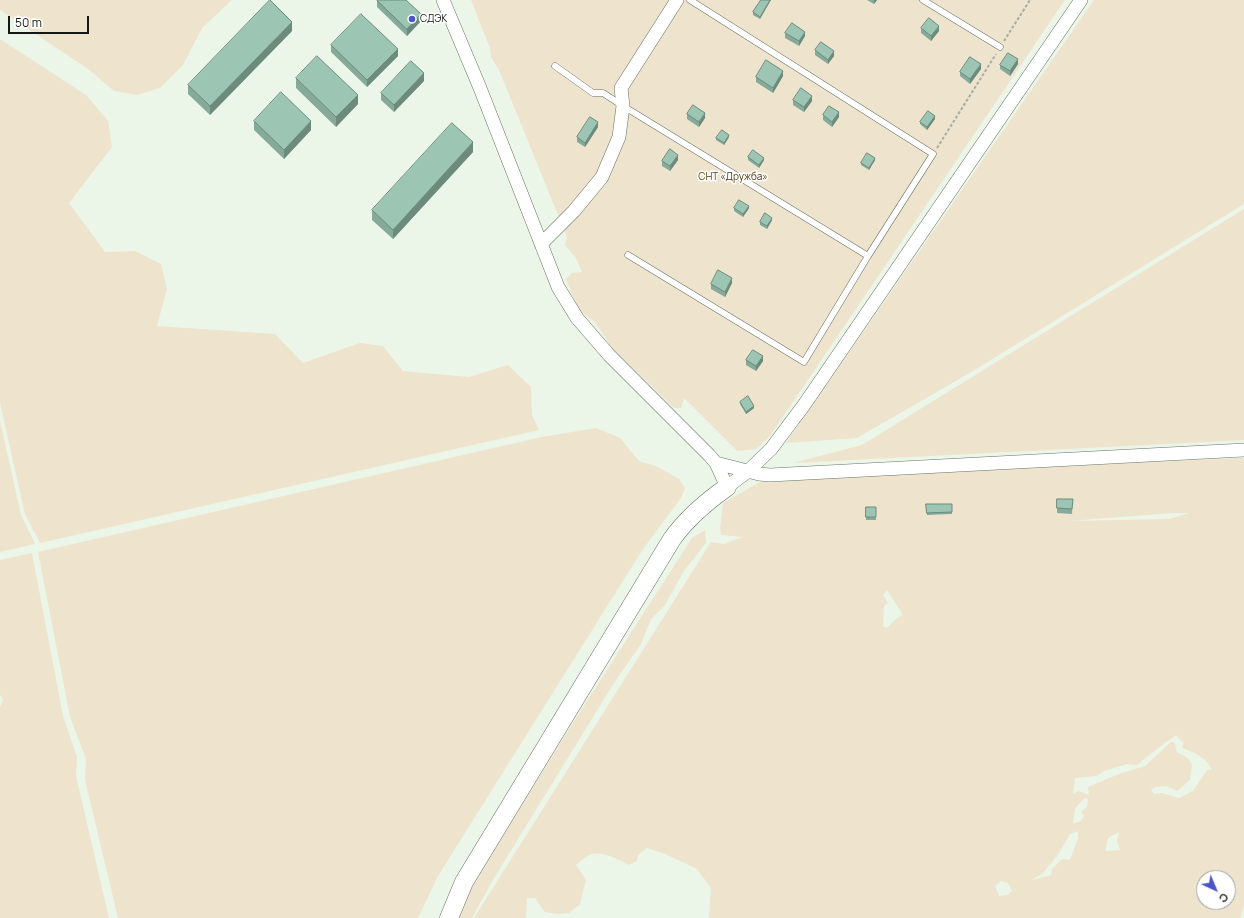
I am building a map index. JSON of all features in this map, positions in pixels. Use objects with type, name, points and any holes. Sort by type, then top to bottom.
[{"type":"street","points":[[443,0],[480,88],[558,287],[577,318],[609,355],[692,437],[716,463],[727,487]]},
{"type":"street","points":[[541,244],[574,211],[602,176],[619,137],[623,106],[621,88],[677,0]]},
{"type":"street","points":[[450,918],[464,882],[672,539],[683,524],[693,514],[747,472],[777,441],[804,404],[1081,0]]},
{"type":"street","points":[[716,463],[747,472],[770,475],[1244,450]]},
{"type":"lane","points":[[628,255],[804,362],[868,256],[933,154],[690,0]]},
{"type":"lane","points":[[923,0],[1000,47]]},
{"type":"lane","points":[[555,66],[593,93],[602,93],[868,256]]},
{"type":"path","points":[[933,154],[1030,0]]},
{"type":"green space","points":[[0,0],[232,0],[202,28],[183,65],[160,88],[137,95],[114,91],[88,69],[0,10]]},
{"type":"green space","name":"СНТ «Дружба»","points":[[471,0],[1065,0],[770,436],[756,449],[737,451],[684,398],[681,408],[674,408],[612,348],[595,322],[579,311],[566,279],[572,273],[582,272],[576,258],[565,245],[567,237],[499,70],[491,57],[490,48]]},
{"type":"green space","points":[[1094,0],[1244,0],[1244,204],[973,371],[857,438],[786,443]]},
{"type":"green space","points":[[0,39],[86,95],[108,121],[112,147],[69,203],[105,252],[135,251],[161,264],[167,289],[157,326],[275,334],[303,363],[360,343],[383,346],[403,371],[469,377],[508,365],[531,387],[532,415],[539,430],[40,543],[25,514],[0,403]]},
{"type":"green space","points":[[1244,209],[1244,440],[793,463],[862,445]]},
{"type":"green space","points":[[0,421],[21,515],[35,544],[0,552]]},
{"type":"green space","points":[[596,428],[620,438],[639,461],[658,467],[679,479],[685,488],[681,498],[643,549],[438,876],[418,918],[118,918],[85,780],[86,759],[70,717],[38,552],[542,437]]},
{"type":"green space","points":[[1244,458],[1244,906],[1240,918],[709,918],[711,888],[697,869],[665,854],[647,848],[638,855],[637,861],[629,865],[608,855],[596,854],[585,858],[576,865],[586,880],[580,904],[569,913],[557,914],[545,912],[535,898],[527,898],[526,918],[474,918],[711,542],[724,544],[743,537],[721,535],[720,528],[723,503],[760,482],[852,474]],"holes":[[[1173,513],[1189,513],[1169,519],[1069,521]],[[887,590],[903,615],[896,619],[887,628],[883,626],[884,606],[888,603],[883,595]],[[1176,735],[1183,743],[1182,748],[1203,759],[1212,770],[1207,770],[1193,791],[1179,798],[1162,793],[1154,794],[1151,790],[1155,787],[1166,786],[1177,791],[1190,780],[1192,765],[1187,758],[1177,752],[1175,743],[1171,742],[1145,766],[1119,774],[1088,787],[1089,795],[1079,791],[1073,794],[1075,778],[1097,776],[1104,771],[1127,764],[1137,765]],[[1085,798],[1088,799],[1087,807],[1081,812],[1084,816],[1081,821],[1073,824],[1075,808]],[[1078,831],[1078,838],[1070,860],[1062,859],[1052,869],[1051,875],[1032,880],[1043,873],[1058,855],[1070,834]],[[1119,832],[1117,841],[1120,850],[1105,851],[1108,838]],[[1001,881],[1008,883],[1012,891],[1007,895],[999,896],[995,886]]]},
{"type":"green space","points":[[705,530],[706,543],[684,571],[665,605],[651,619],[641,644],[614,683],[494,878],[472,918],[455,918],[471,888],[569,729],[692,538]]},
{"type":"green space","points":[[32,553],[63,716],[77,757],[76,776],[109,918],[0,918],[0,707],[3,699],[0,695],[0,560]]},
{"type":"building","points":[[270,0],[292,22],[210,106],[188,85]]},
{"type":"building","points":[[377,0],[406,0],[421,14],[407,29]]},
{"type":"building","points":[[761,0],[770,0],[760,17],[753,12]]},
{"type":"building","points":[[361,14],[398,49],[367,80],[331,45]]},
{"type":"building","points":[[929,18],[939,26],[931,36],[921,28]]},
{"type":"building","points":[[792,23],[805,32],[799,41],[785,33]]},
{"type":"building","points":[[821,42],[834,51],[828,60],[815,50]]},
{"type":"building","points":[[1008,53],[1018,59],[1010,71],[1000,65]]},
{"type":"building","points":[[317,56],[358,95],[336,117],[296,78]]},
{"type":"building","points":[[970,57],[981,64],[970,79],[960,72]]},
{"type":"building","points":[[766,60],[783,71],[773,88],[756,77]]},
{"type":"building","points":[[411,61],[424,73],[394,105],[381,93]]},
{"type":"building","points":[[801,88],[812,96],[804,107],[793,100]]},
{"type":"building","points":[[281,92],[311,121],[284,150],[254,121]]},
{"type":"building","points":[[693,105],[705,113],[699,122],[687,114]]},
{"type":"building","points":[[829,106],[839,112],[832,122],[823,115]]},
{"type":"building","points":[[928,111],[935,116],[927,127],[920,122]]},
{"type":"building","points":[[590,117],[598,122],[585,143],[577,137]]},
{"type":"building","points":[[452,123],[473,142],[393,230],[372,210]]},
{"type":"building","points":[[722,130],[729,135],[724,143],[716,138]]},
{"type":"building","points":[[670,149],[678,155],[670,166],[662,161]]},
{"type":"building","points":[[753,150],[764,158],[759,165],[748,157]]},
{"type":"building","points":[[867,153],[875,158],[869,168],[861,163]]},
{"type":"building","points":[[739,200],[749,206],[743,214],[734,208]]},
{"type":"building","points":[[765,213],[772,218],[767,226],[760,222]]},
{"type":"building","points":[[718,270],[732,278],[725,292],[711,284]]},
{"type":"building","points":[[753,350],[763,356],[756,366],[746,360]]},
{"type":"building","points":[[748,396],[754,406],[746,412],[740,402]]},
{"type":"building","points":[[1057,499],[1073,499],[1072,509],[1057,508]]},
{"type":"building","points":[[926,504],[952,504],[952,512],[927,513]]},
{"type":"building","points":[[866,507],[876,507],[876,517],[866,517]]},
{"type":"place","name":"СДЭК","points":[[412,19]]}]
